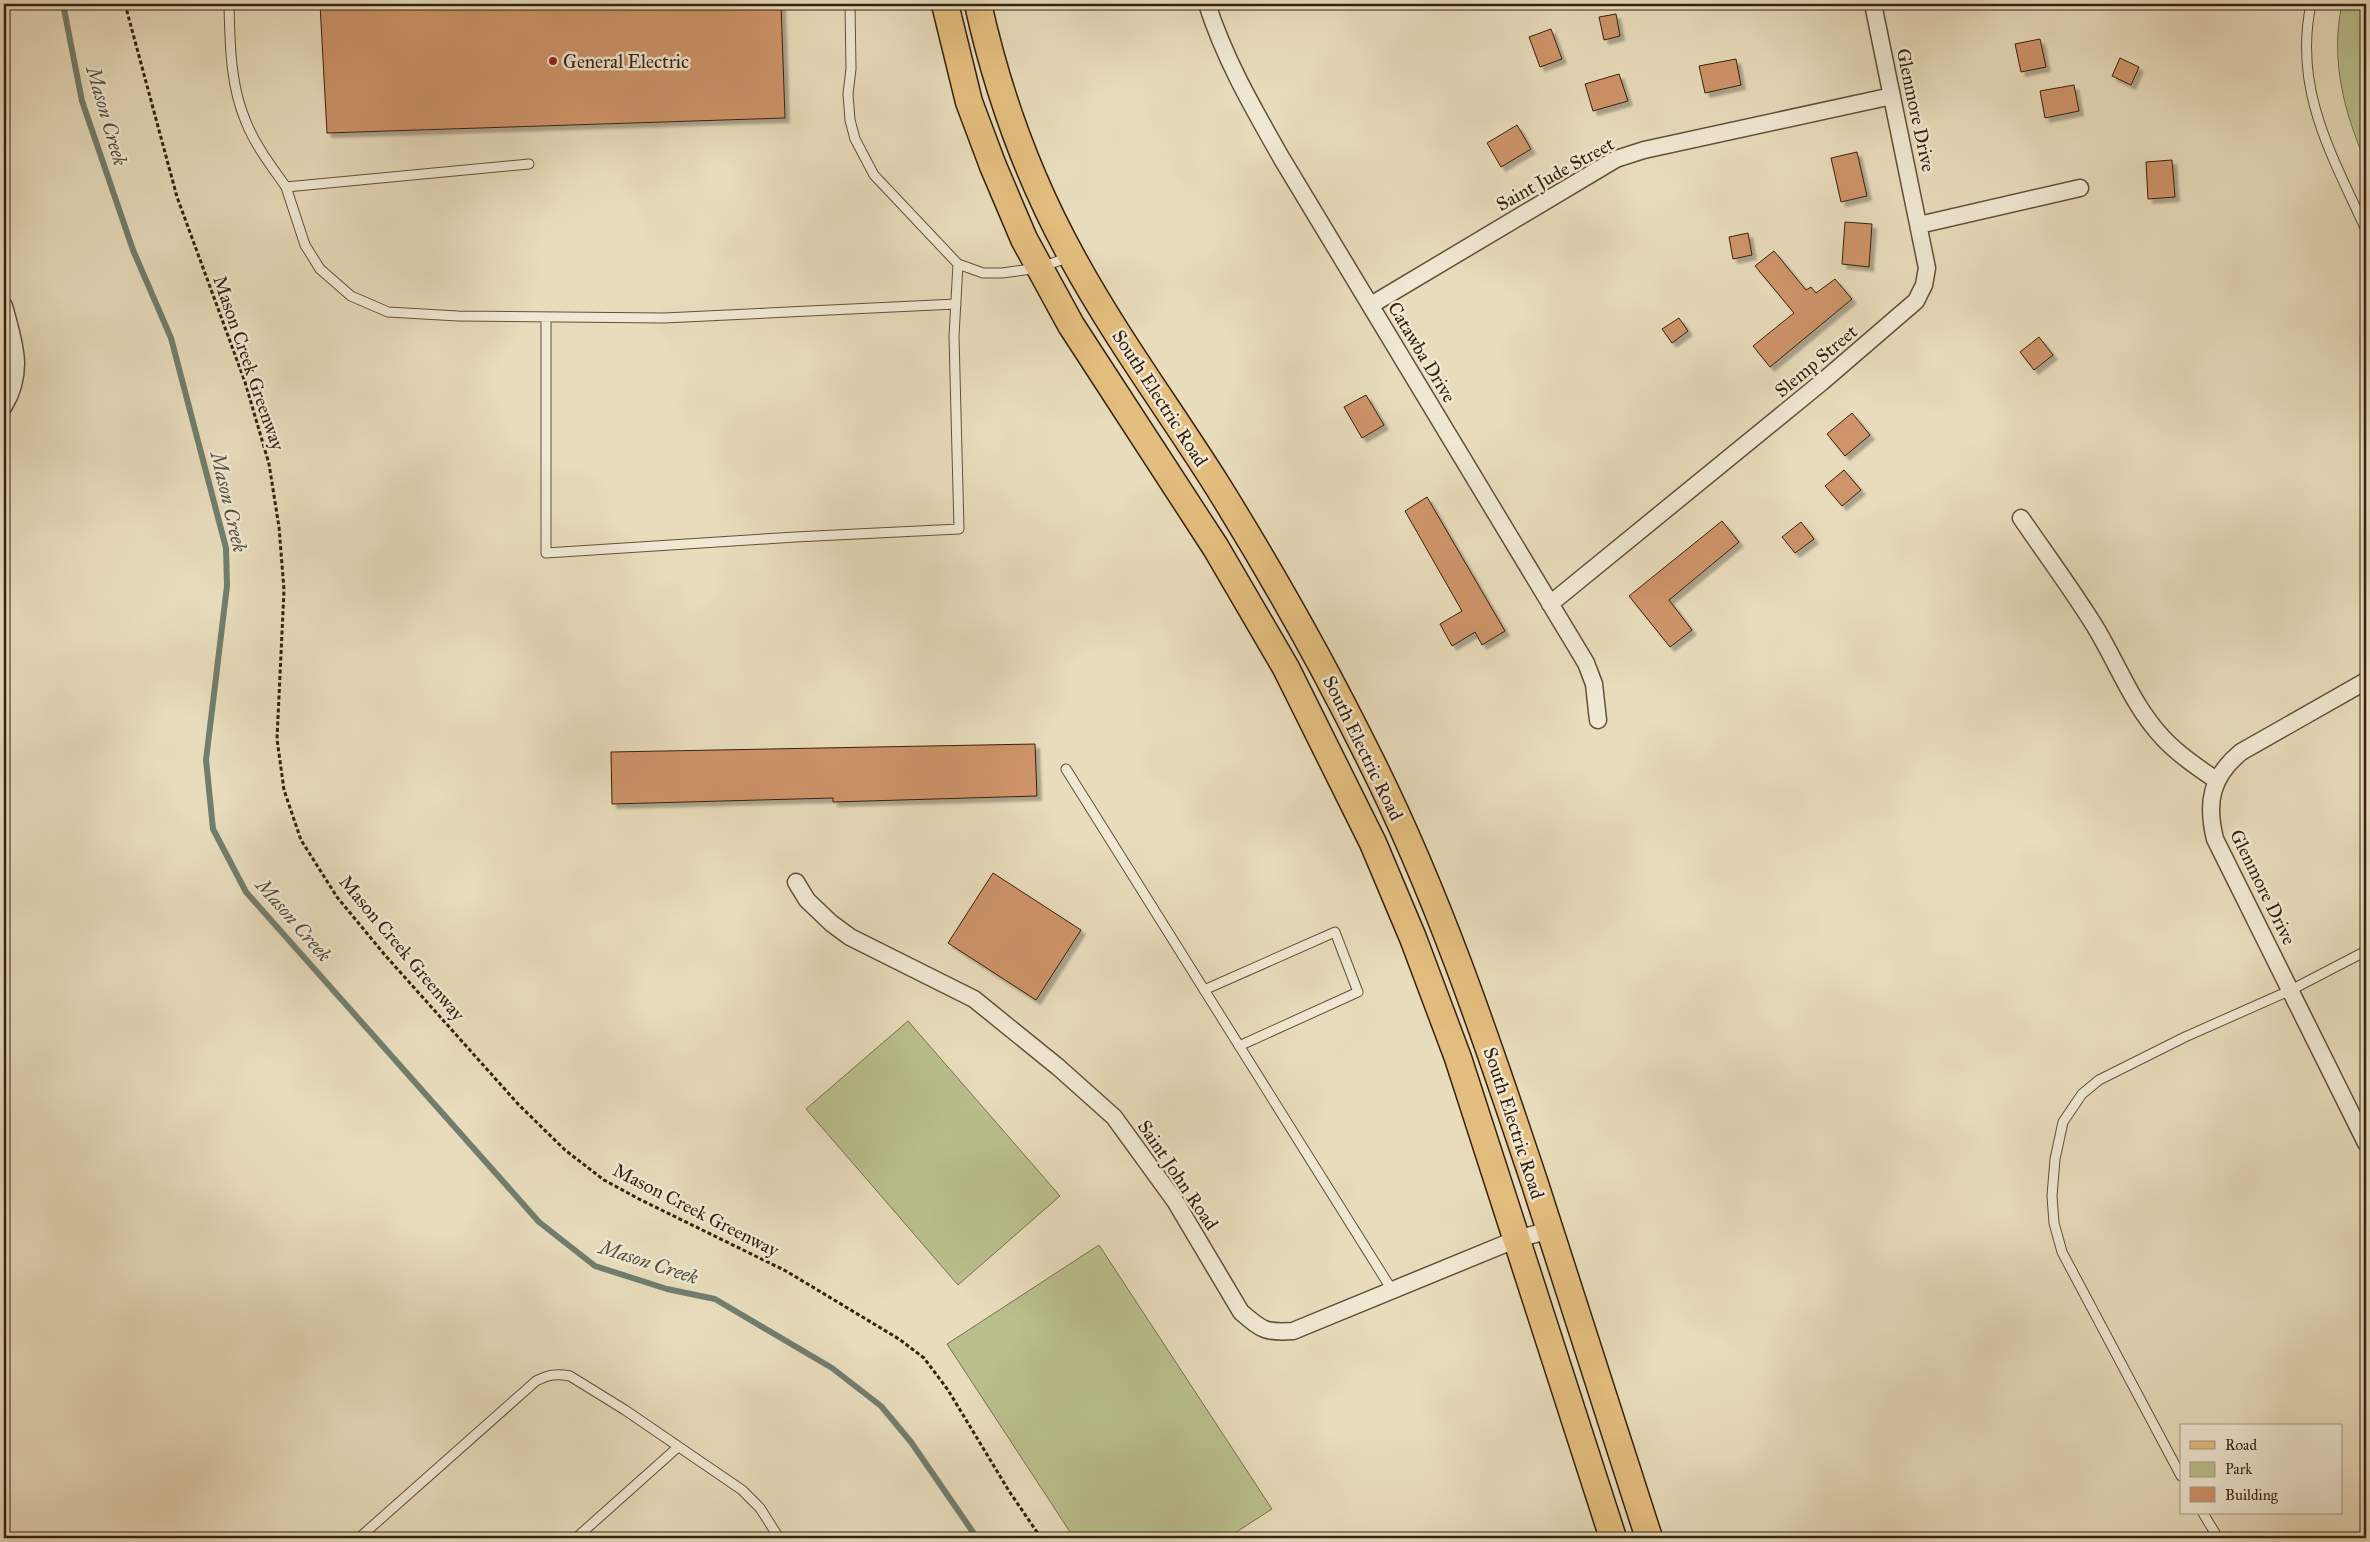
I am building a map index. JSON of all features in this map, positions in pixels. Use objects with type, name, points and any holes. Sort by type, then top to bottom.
[{"type":"main road","name":"South Electric Road","points":[[945,4],[970,102],[993,166],[1039,268],[1071,325],[1216,548],[1286,668],[1373,843],[1413,938],[1458,1058],[1613,1538]]},
{"type":"main road","name":"South Electric Road","points":[[978,4],[998,78],[1026,158],[1052,219],[1096,299],[1217,486],[1288,602],[1369,756],[1457,957],[1550,1230],[1649,1538]]},
{"type":"street","name":"Catawba Drive","points":[[1207,4],[1218,39],[1236,79],[1282,159],[1586,663],[1594,684],[1598,720]]},
{"type":"street","name":"Glenmore Drive","points":[[1873,4],[1919,225]]},
{"type":"street","name":"Saint Jude Street","points":[[1371,305],[1616,159],[1644,150],[1892,96]]},
{"type":"street","points":[[1919,225],[2080,188]]},
{"type":"street","name":"Slemp Street","points":[[1550,604],[1912,306],[1924,285],[1927,268],[1919,225]]},
{"type":"street","points":[[4,306],[17,356],[16,376],[10,396],[4,406]]},
{"type":"street","points":[[2021,518],[2094,625],[2121,676],[2147,718],[2163,738],[2188,761],[2216,780]]},
{"type":"street","name":"Glenmore Drive","points":[[2366,681],[2241,752],[2227,763],[2216,780],[2211,800],[2211,820],[2215,839],[2366,1143]]},
{"type":"street","name":"Saint John Road","points":[[796,882],[807,900],[850,937],[974,999],[1058,1067],[1114,1117],[1175,1201],[1242,1312],[1257,1326],[1272,1333],[1292,1331],[1517,1239],[1550,1230]]},
{"type":"lane","points":[[229,4],[230,48],[236,90],[246,122],[286,187],[305,245],[320,269],[351,296],[388,312],[458,316],[664,318],[956,304]]},
{"type":"lane","points":[[850,4],[851,69],[848,94],[850,120],[855,139],[874,175],[958,264],[982,273],[1039,268],[1071,256]]},
{"type":"lane","points":[[2311,4],[2305,56],[2312,99],[2327,143],[2366,230]]},
{"type":"lane","points":[[286,187],[529,164]]},
{"type":"lane","points":[[546,317],[546,553],[795,536],[959,530],[954,336],[958,264]]},
{"type":"lane","points":[[1066,769],[1392,1290]]},
{"type":"lane","points":[[1204,990],[1335,932],[1358,992],[1239,1046]]},
{"type":"lane","points":[[2180,1474],[2062,1252],[2054,1222],[2052,1196],[2055,1159],[2063,1122],[2082,1094],[2099,1080],[2185,1037],[2291,990],[2366,951]]},
{"type":"lane","points":[[359,1538],[536,1381],[547,1375],[560,1374],[570,1376],[742,1490],[760,1508],[779,1538]]},
{"type":"lane","points":[[576,1538],[678,1447]]},
{"type":"lane","points":[[2204,1514],[2218,1538]]},
{"type":"path","name":"Mason Creek Greenway","points":[[125,4],[176,197],[245,382],[270,464],[279,526],[284,590],[277,740],[284,790],[301,840],[337,898],[384,954],[518,1104],[565,1150],[604,1180],[786,1271],[899,1339],[924,1358],[948,1390],[1009,1491],[1041,1538]]},
{"type":"green space","points":[[2342,4],[2366,4],[2366,163],[2351,125],[2341,85],[2338,45]]},
{"type":"green space","points":[[908,1021],[1060,1196],[958,1285],[806,1109]]},
{"type":"green space","points":[[1099,1245],[1272,1509],[1227,1538],[1074,1538],[947,1344]]},
{"type":"building","name":"General Electric","points":[[320,4],[781,4],[785,118],[327,133]]},
{"type":"building","points":[[1616,14],[1620,36],[1604,40],[1599,17]]},
{"type":"building","points":[[1551,29],[1562,59],[1540,67],[1529,37]]},
{"type":"building","points":[[2040,39],[2046,67],[2021,72],[2015,44]]},
{"type":"building","points":[[2120,58],[2139,67],[2131,85],[2112,76]]},
{"type":"building","points":[[1736,59],[1741,85],[1705,93],[1699,66]]},
{"type":"building","points":[[1619,74],[1628,101],[1593,111],[1585,84]]},
{"type":"building","points":[[2074,85],[2079,111],[2045,118],[2040,91]]},
{"type":"building","points":[[1517,125],[1531,149],[1501,167],[1487,143]]},
{"type":"building","points":[[1857,152],[1867,196],[1841,202],[1831,158]]},
{"type":"building","points":[[2172,160],[2175,197],[2148,199],[2146,162]]},
{"type":"building","points":[[1845,222],[1872,224],[1869,267],[1842,264]]},
{"type":"building","points":[[1748,233],[1752,255],[1733,259],[1729,237]]},
{"type":"building","points":[[1774,251],[1806,290],[1811,287],[1816,293],[1835,279],[1852,299],[1770,367],[1753,346],[1794,313],[1755,266]]},
{"type":"building","points":[[1679,318],[1688,331],[1672,343],[1662,329]]},
{"type":"building","points":[[2039,337],[2053,355],[2034,370],[2020,352]]},
{"type":"building","points":[[1366,395],[1384,425],[1362,438],[1344,407]]},
{"type":"building","points":[[1852,413],[1870,435],[1845,456],[1827,434]]},
{"type":"building","points":[[1844,470],[1861,490],[1842,506],[1825,486]]},
{"type":"building","points":[[1427,497],[1505,631],[1482,645],[1475,632],[1452,646],[1440,624],[1462,611],[1405,511]]},
{"type":"building","points":[[1722,521],[1739,542],[1669,600],[1692,630],[1670,647],[1629,596]]},
{"type":"building","points":[[1801,522],[1814,539],[1795,553],[1782,537]]},
{"type":"building","points":[[1035,744],[1037,796],[833,802],[833,798],[612,804],[611,752]]},
{"type":"building","points":[[993,873],[1081,930],[1036,1000],[948,943]]},
{"type":"waterway","name":"Mason Creek","points":[[63,4],[82,101],[133,250],[171,338],[226,548],[227,586],[206,760],[213,829],[246,892],[539,1222],[595,1266],[667,1289],[715,1299],[832,1368],[881,1406],[911,1442],[977,1538]]},
{"type":"place","name":"General Electric","points":[[553,61]]}]
